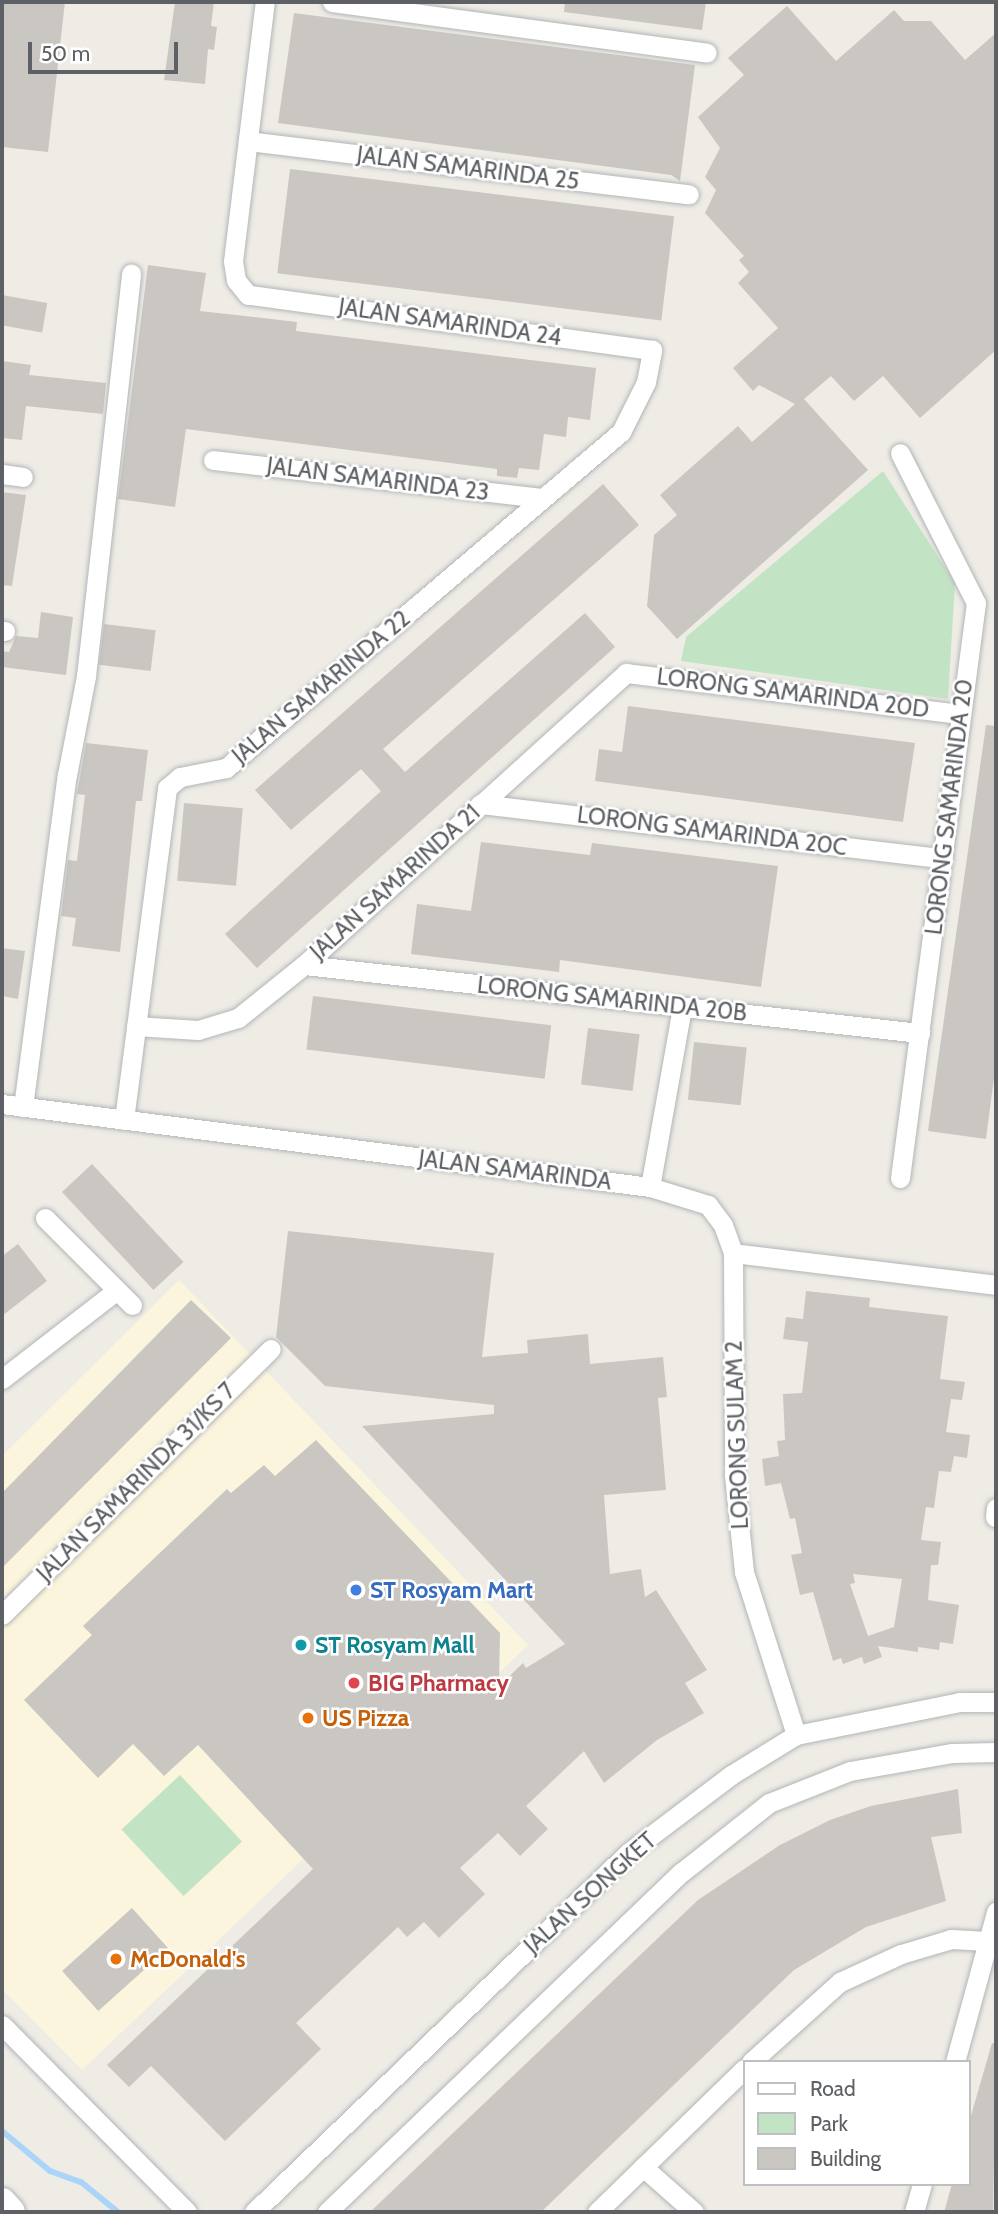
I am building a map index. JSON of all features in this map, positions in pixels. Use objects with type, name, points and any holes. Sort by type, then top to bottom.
[{"type":"main road","points":[[2,2202],[11,2212]]},
{"type":"street","points":[[248,141],[265,2]]},
{"type":"street","points":[[332,2],[707,53]]},
{"type":"street","name":"JALAN SAMARINDA 25","points":[[248,141],[689,194]]},
{"type":"street","name":"JALAN SAMARINDA 24","points":[[248,141],[233,261],[236,280],[248,295],[652,350]]},
{"type":"street","points":[[25,1093],[67,775],[86,676],[131,274]]},
{"type":"street","name":"JALAN SAMARINDA 22","points":[[124,1120],[167,788],[180,777],[226,768],[627,425],[646,382],[652,350]]},
{"type":"street","name":"LORONG SAMARINDA 20","points":[[900,453],[976,603],[900,1178]]},
{"type":"street","name":"JALAN SAMARINDA 23","points":[[213,460],[543,498]]},
{"type":"street","points":[[2,474],[23,477]]},
{"type":"street","name":"LORONG SAMARINDA 20D","points":[[626,673],[961,714]]},
{"type":"street","name":"JALAN SAMARINDA 21","points":[[136,1026],[219,1026],[239,1018],[304,965],[626,673]]},
{"type":"street","name":"LORONG SAMARINDA 20C","points":[[480,804],[943,858]]},
{"type":"street","name":"LORONG SAMARINDA 20B","points":[[304,965],[919,1033]]},
{"type":"street","points":[[650,1187],[682,1007]]},
{"type":"street","name":"JALAN SAMARINDA","points":[[2,1104],[25,1093],[124,1120],[650,1187],[708,1205],[723,1225],[733,1254]]},
{"type":"street","points":[[45,1218],[132,1305]]},
{"type":"street","points":[[733,1254],[996,1285]]},
{"type":"street","name":"LORONG SULAM 2","points":[[733,1254],[734,1475],[744,1572],[796,1735]]},
{"type":"street","points":[[2,1379],[117,1290]]},
{"type":"street","name":"JALAN SAMARINDA 31/KS 7","points":[[2,1615],[271,1349]]},
{"type":"street","name":"JALAN SONGKET","points":[[254,2212],[628,1853],[731,1775],[796,1735],[960,1702],[996,1702]]},
{"type":"street","name":"JALAN SONGKET","points":[[327,2212],[682,1872],[769,1803],[850,1771],[952,1753],[996,1752]]},
{"type":"street","points":[[956,2060],[996,1912]]},
{"type":"street","points":[[753,2060],[840,1982],[901,1954],[951,1939],[988,1941]]},
{"type":"street","points":[[2,2025],[187,2212]]},
{"type":"street","points":[[597,2212],[743,2070]]},
{"type":"street","points":[[643,2167],[694,2212]]},
{"type":"street","points":[[914,2212],[921,2186]]},
{"type":"shaded area","points":[[179,1280],[528,1645],[82,2070],[2,1989],[2,1456]]},
{"type":"green space","points":[[883,471],[955,583],[948,699],[681,661],[686,637]]},
{"type":"green space","points":[[180,1775],[242,1842],[184,1896],[121,1830]]},
{"type":"building","points":[[2,2],[65,2],[48,152],[2,147]]},
{"type":"building","points":[[175,2],[214,2],[211,26],[217,27],[214,50],[208,49],[205,84],[164,80]]},
{"type":"building","points":[[565,2],[706,2],[702,30],[564,12]]},
{"type":"building","points":[[787,6],[836,61],[894,10],[904,21],[931,21],[965,60],[996,33],[996,350],[920,418],[883,376],[854,401],[831,376],[804,399],[868,470],[677,639],[647,606],[654,535],[677,515],[660,495],[738,426],[752,442],[795,404],[759,385],[753,391],[733,368],[778,328],[738,283],[749,272],[739,260],[744,256],[705,213],[716,190],[705,177],[720,148],[698,117],[744,75],[728,58]]},
{"type":"building","points":[[294,13],[695,65],[680,181],[671,175],[278,123]]},
{"type":"building","points":[[290,169],[674,216],[661,320],[277,273]]},
{"type":"building","points":[[148,265],[206,273],[200,311],[297,322],[296,331],[596,368],[590,420],[568,417],[566,437],[544,434],[539,470],[519,468],[517,478],[497,476],[497,469],[186,429],[175,507],[118,499]]},
{"type":"building","points":[[2,295],[47,303],[42,333],[2,325]]},
{"type":"building","points":[[2,361],[31,365],[29,375],[106,383],[103,414],[26,406],[22,440],[2,438]]},
{"type":"building","points":[[603,484],[639,525],[383,749],[405,772],[585,613],[615,647],[257,968],[225,934],[381,791],[361,769],[291,830],[255,790]]},
{"type":"building","points":[[2,492],[26,495],[12,586],[2,585]]},
{"type":"building","points":[[41,612],[73,617],[66,675],[2,667],[2,651],[9,652],[16,636],[38,638]]},
{"type":"building","points":[[104,624],[156,630],[151,671],[99,665]]},
{"type":"building","points":[[628,706],[915,743],[903,822],[595,781],[599,749],[622,752]]},
{"type":"building","points":[[986,725],[996,726],[996,1062],[986,1139],[928,1131]]},
{"type":"building","points":[[86,743],[148,750],[142,801],[136,801],[120,952],[72,946],[76,918],[61,916],[68,860],[77,861],[85,795],[77,794]]},
{"type":"building","points":[[184,803],[243,808],[236,886],[177,881]]},
{"type":"building","points":[[481,842],[590,855],[592,843],[778,866],[761,987],[560,960],[559,972],[411,954],[417,904],[471,911]]},
{"type":"building","points":[[2,948],[25,951],[18,999],[2,996]]},
{"type":"building","points":[[313,996],[551,1025],[545,1079],[306,1050]]},
{"type":"building","points":[[588,1028],[640,1034],[633,1091],[581,1085]]},
{"type":"building","points":[[694,1042],[747,1048],[741,1105],[688,1100]]},
{"type":"building","points":[[92,1164],[183,1262],[153,1290],[62,1192]]},
{"type":"building","points":[[288,1231],[494,1253],[482,1357],[528,1353],[527,1340],[588,1334],[590,1364],[663,1357],[667,1397],[658,1398],[666,1490],[604,1495],[610,1574],[641,1569],[645,1597],[656,1590],[707,1670],[685,1683],[704,1713],[657,1740],[604,1783],[584,1751],[526,1806],[548,1829],[520,1856],[498,1833],[460,1868],[485,1894],[439,1938],[424,1922],[407,1937],[398,1927],[296,2023],[321,2049],[225,2141],[151,2066],[129,2087],[107,2065],[313,1869],[198,1745],[164,1776],[133,1744],[98,1778],[24,1700],[92,1635],[83,1626],[227,1489],[231,1493],[264,1465],[275,1476],[316,1440],[500,1633],[499,1686],[523,1663],[526,1668],[565,1644],[362,1426],[494,1414],[494,1405],[325,1386],[276,1337]]},
{"type":"building","points":[[18,1244],[47,1281],[2,1316],[2,1256]]},
{"type":"building","points":[[806,1291],[870,1298],[869,1307],[948,1316],[940,1379],[965,1382],[962,1400],[951,1399],[946,1432],[970,1435],[967,1458],[954,1456],[951,1472],[939,1471],[934,1508],[926,1507],[921,1540],[941,1542],[938,1565],[931,1565],[928,1600],[959,1605],[953,1644],[940,1642],[939,1650],[918,1647],[918,1652],[878,1646],[882,1657],[864,1664],[862,1657],[843,1664],[841,1658],[833,1661],[813,1592],[800,1595],[791,1555],[802,1553],[795,1518],[790,1519],[781,1483],[765,1486],[762,1459],[779,1456],[777,1441],[785,1440],[783,1394],[802,1393],[808,1342],[783,1339],[786,1317],[803,1319]],"holes":[[[853,1574],[902,1579],[894,1627],[868,1636],[850,1584],[855,1583]]]},
{"type":"building","points":[[191,1300],[231,1338],[2,1568],[2,1493]]},
{"type":"building","points":[[958,1789],[962,1833],[931,1837],[946,1901],[866,1927],[794,1970],[541,2212],[370,2212],[698,1900],[780,1845],[830,1820],[871,1806]]},
{"type":"building","name":"McDonald's","points":[[132,1908],[168,1948],[98,2011],[62,1971]]},
{"type":"building","points":[[992,2043],[996,2044],[993,2212],[944,2212],[951,2186],[970,2186],[970,2119]]},
{"type":"waterway","points":[[2,2131],[50,2171],[81,2182],[118,2212]]},
{"type":"place","name":"ST Rosyam Mart","points":[[356,1590]]},
{"type":"place","name":"ST Rosyam Mall","points":[[301,1645]]},
{"type":"place","name":"BIG Pharmacy","points":[[354,1683]]},
{"type":"place","name":"US Pizza","points":[[308,1718]]},
{"type":"place","name":"McDonald's","points":[[116,1959]]}]
